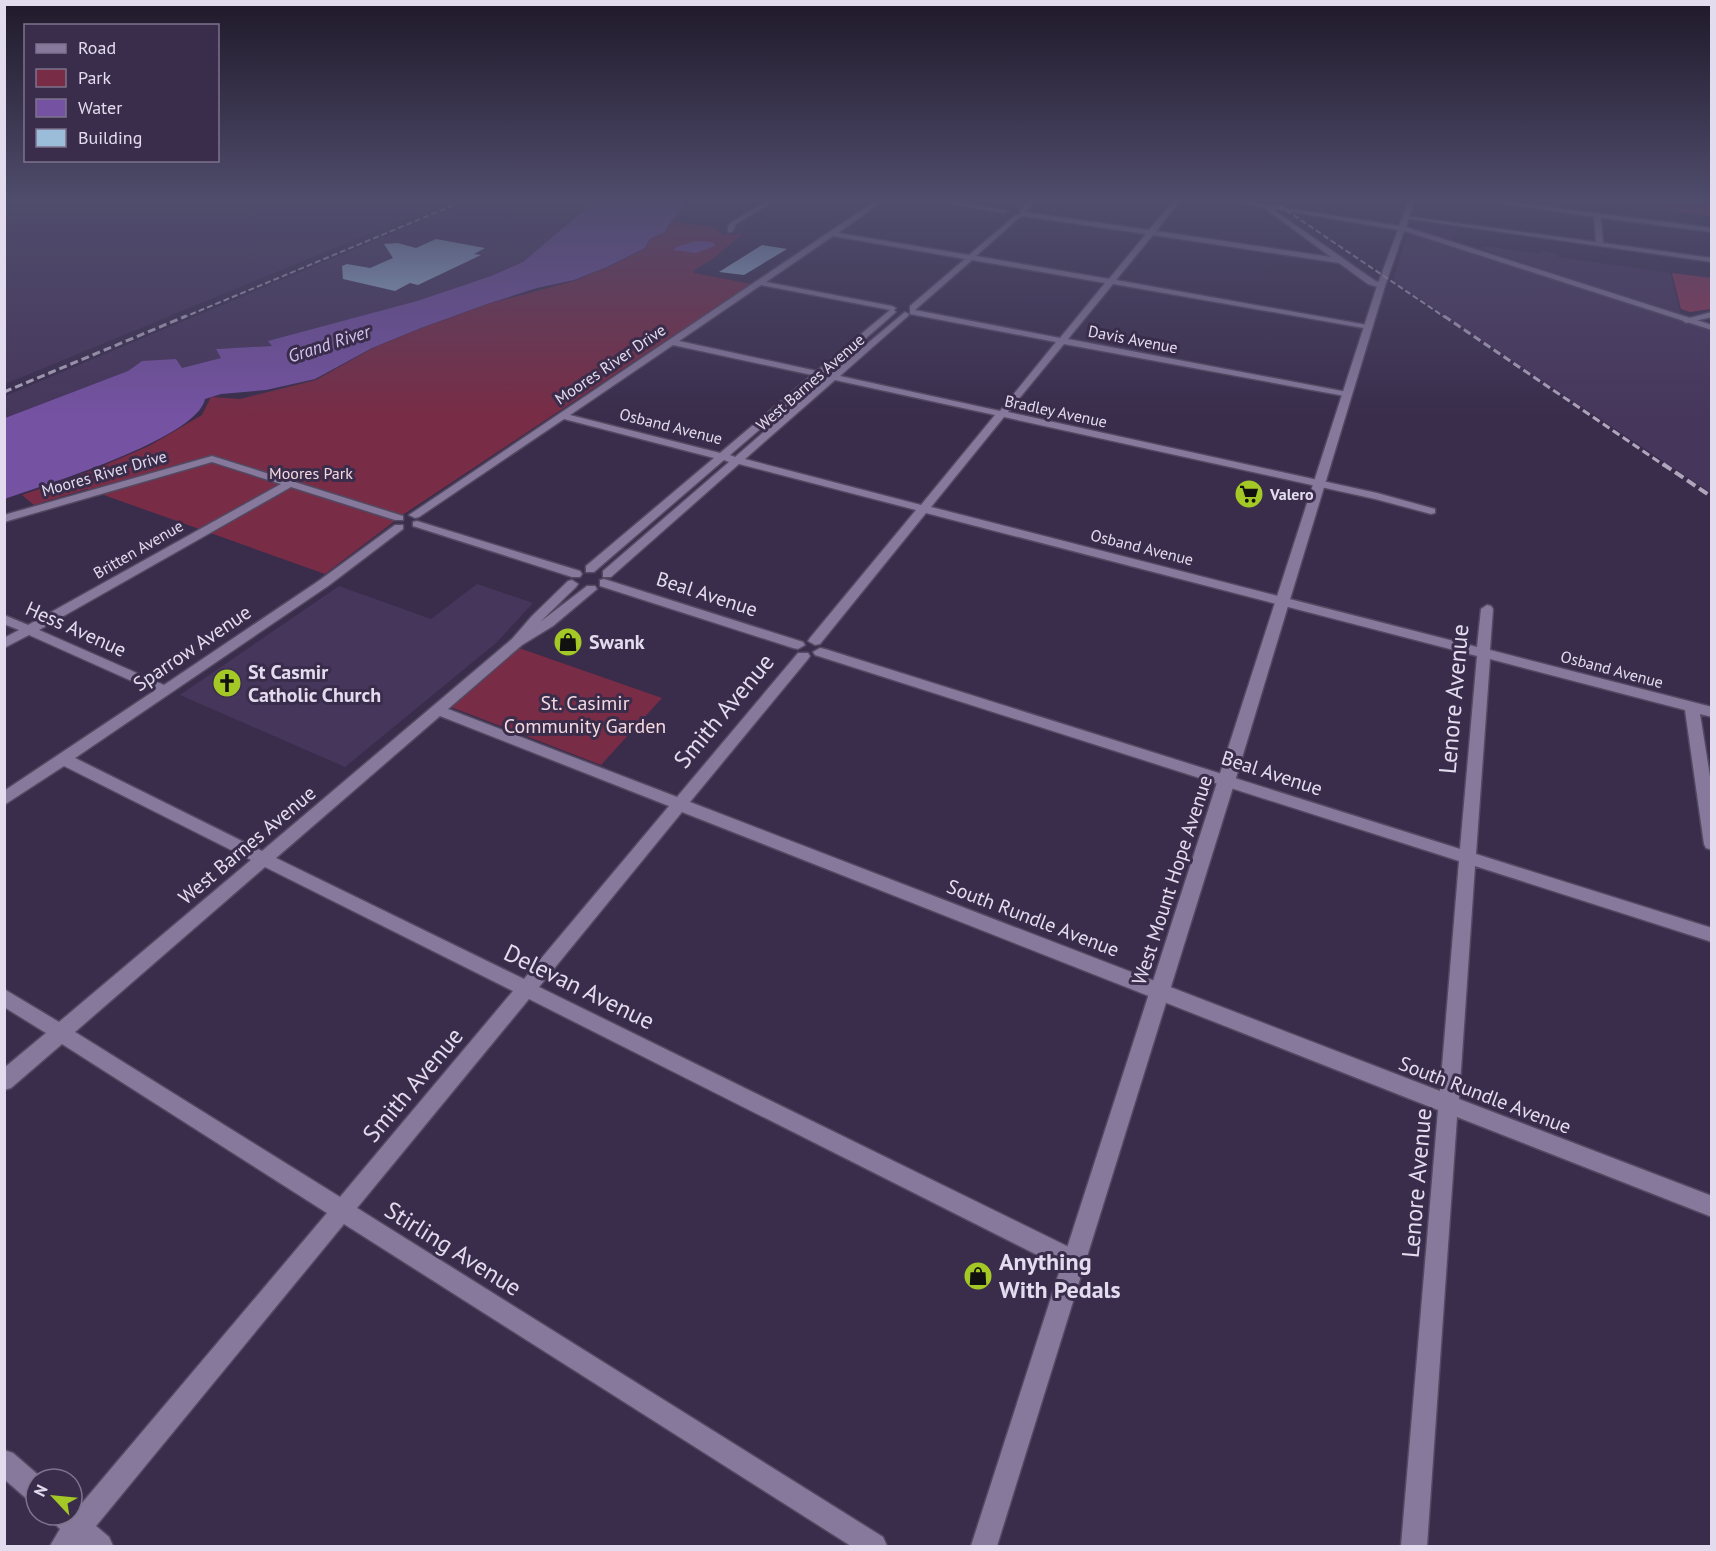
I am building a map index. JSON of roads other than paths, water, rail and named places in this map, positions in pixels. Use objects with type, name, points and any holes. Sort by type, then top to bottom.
[{"type":"street","name":"Moores River Drive","points":[[416,519],[776,272]]},
{"type":"street","name":"West Barnes Avenue","points":[[4,1081],[517,642],[606,579],[738,460],[954,272]]},
{"type":"street","points":[[1054,272],[1369,326]]},
{"type":"street","name":"Smith Avenue","points":[[68,1530],[341,1210],[1119,272]]},
{"type":"street","points":[[1360,272],[1381,286]]},
{"type":"street","name":"West Mount Hope Avenue","points":[[984,1546],[1386,272]]},
{"type":"street","points":[[1544,272],[1712,328]]},
{"type":"street","points":[[760,283],[892,310]]},
{"type":"street","name":"Davis Avenue","points":[[892,310],[904,306],[910,312],[1347,395]]},
{"type":"street","name":"West Barnes Avenue","points":[[590,569],[892,310]]},
{"type":"street","points":[[1686,320],[1712,314]]},
{"type":"street","name":"Bradley Avenue","points":[[673,342],[1319,484],[1431,511]]},
{"type":"street","name":"Osband Avenue","points":[[564,416],[1712,712]]},
{"type":"street","name":"Moores River Drive","points":[[4,519],[212,459],[290,484]]},
{"type":"street","points":[[290,484],[399,522],[416,519],[574,579]]},
{"type":"street","name":"Britten Avenue","points":[[4,644],[290,484]]},
{"type":"street","name":"Sparrow Avenue","points":[[4,799],[324,583],[399,522]]},
{"type":"street","points":[[574,579],[590,569]]},
{"type":"street","name":"Beal Avenue","points":[[590,569],[600,570],[606,579],[809,648],[1712,935]]},
{"type":"street","points":[[574,579],[577,588],[591,589]]},
{"type":"street","name":"West Barnes Avenue","points":[[517,642],[574,579]]},
{"type":"street","name":"Lenore Avenue","points":[[1413,1546],[1487,609]]},
{"type":"street","name":"Hess Avenue","points":[[4,619],[164,690]]},
{"type":"street","points":[[1692,707],[1712,844]]},
{"type":"street","name":"South Rundle Avenue","points":[[438,710],[1712,1207]]},
{"type":"street","name":"Delevan Avenue","points":[[63,759],[1073,1261]]},
{"type":"street","name":"Stirling Avenue","points":[[4,997],[874,1546]]},
{"type":"street","points":[[4,1462],[24,1480]]},
{"type":"street","points":[[68,1530],[100,1546]]},
{"type":"water","name":"Grand River","points":[[499,272],[593,272],[487,304],[421,328],[372,348],[315,379],[266,390],[221,394],[205,399],[196,414],[176,430],[148,445],[83,472],[5,499],[5,418],[128,371],[142,361],[176,359],[182,368],[221,358],[216,349],[272,346],[268,341],[417,301]]},
{"type":"railway","points":[[182,318],[292,272]]},
{"type":"railway","points":[[1378,272],[1446,318]]},
{"type":"railway","points":[[4,392],[186,316]]},
{"type":"railway","points":[[1444,316],[1665,466]]},
{"type":"railway","points":[[1663,464],[1712,497]]},
{"type":"place","name":"Valero","points":[[1249,494]]},
{"type":"place","name":"Swank","points":[[568,642]]},
{"type":"place","name":"St Casmir Catholic Church","points":[[227,683]]},
{"type":"place","name":"Anything With Pedals","points":[[978,1276]]},
{"type":"park label","name":"Moores Park","points":[[311,473]]},
{"type":"park label","name":"St. Casimir Community Garden","points":[[585,714]]}]
